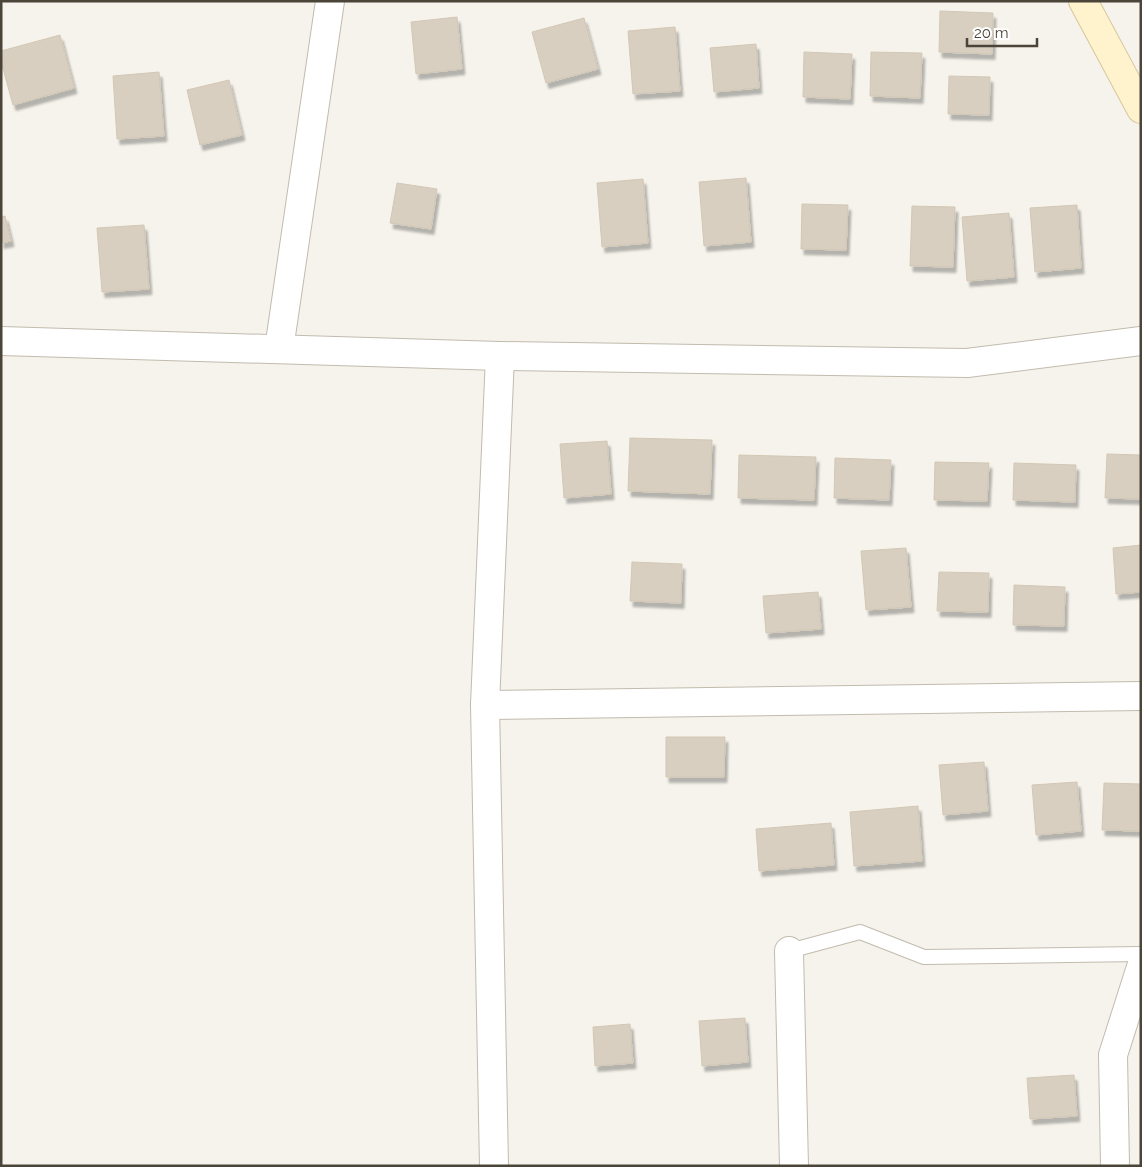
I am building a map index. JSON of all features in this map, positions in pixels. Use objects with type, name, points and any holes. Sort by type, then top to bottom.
[{"type":"street","points":[[279,349],[330,1]]},
{"type":"street","points":[[1083,1],[1141,109]]},
{"type":"street","points":[[1,342],[500,356],[967,363],[1141,341]]},
{"type":"street","points":[[494,1166],[485,705],[500,356]]},
{"type":"street","points":[[485,705],[1141,696]]},
{"type":"street","points":[[789,951],[794,1166]]},
{"type":"street","points":[[1115,1166],[1113,1056],[1141,967]]},
{"type":"lane","points":[[789,951],[860,932],[924,958],[1141,954]]},
{"type":"building","points":[[940,11],[993,13],[992,54],[939,52]]},
{"type":"building","points":[[457,17],[462,69],[416,74],[411,22]]},
{"type":"building","points":[[584,18],[598,69],[546,83],[532,32]]},
{"type":"building","points":[[675,27],[680,91],[633,94],[628,31]]},
{"type":"building","points":[[60,35],[74,88],[13,105],[1,61],[1,51]]},
{"type":"building","points":[[756,44],[759,88],[714,92],[710,48]]},
{"type":"building","points":[[804,52],[852,54],[850,99],[803,97]]},
{"type":"building","points":[[871,52],[922,53],[920,98],[870,96]]},
{"type":"building","points":[[159,72],[164,136],[117,139],[113,76]]},
{"type":"building","points":[[949,76],[990,77],[989,115],[948,114]]},
{"type":"building","points":[[229,80],[242,135],[200,145],[187,90]]},
{"type":"building","points":[[746,178],[751,242],[704,246],[699,182]]},
{"type":"building","points":[[643,179],[648,243],[602,247],[597,183]]},
{"type":"building","points":[[397,183],[437,189],[431,229],[390,223]]},
{"type":"building","points":[[802,204],[848,205],[846,250],[801,249]]},
{"type":"building","points":[[1077,205],[1081,268],[1035,272],[1030,208]]},
{"type":"building","points":[[912,206],[955,207],[953,267],[910,266]]},
{"type":"building","points":[[1009,213],[1014,277],[967,281],[962,217]]},
{"type":"building","points":[[5,216],[11,241],[1,243],[1,217]]},
{"type":"building","points":[[144,225],[149,289],[102,292],[97,228]]},
{"type":"building","points":[[630,438],[712,440],[710,494],[628,491]]},
{"type":"building","points":[[607,441],[611,494],[564,498],[560,444]]},
{"type":"building","points":[[1107,454],[1141,455],[1141,499],[1105,498]]},
{"type":"building","points":[[739,455],[816,457],[814,500],[738,498]]},
{"type":"building","points":[[835,458],[891,460],[889,500],[834,498]]},
{"type":"building","points":[[935,462],[989,463],[987,501],[934,500]]},
{"type":"building","points":[[1014,463],[1076,465],[1075,502],[1013,500]]},
{"type":"building","points":[[1141,545],[1141,592],[1116,594],[1113,548]]},
{"type":"building","points":[[906,548],[911,607],[866,610],[861,551]]},
{"type":"building","points":[[632,562],[682,564],[681,603],[630,601]]},
{"type":"building","points":[[939,572],[989,573],[988,612],[937,611]]},
{"type":"building","points":[[1014,585],[1065,587],[1064,626],[1013,625]]},
{"type":"building","points":[[818,592],[821,629],[766,633],[763,596]]},
{"type":"building","points":[[666,737],[725,737],[724,777],[666,777]]},
{"type":"building","points":[[984,762],[988,811],[943,815],[939,765]]},
{"type":"building","points":[[1077,782],[1081,831],[1036,835],[1032,785]]},
{"type":"building","points":[[1104,783],[1141,784],[1141,831],[1102,830]]},
{"type":"building","points":[[918,806],[922,861],[854,866],[850,812]]},
{"type":"building","points":[[831,823],[834,865],[759,871],[756,829]]},
{"type":"building","points":[[745,1018],[748,1062],[702,1066],[699,1021]]},
{"type":"building","points":[[630,1024],[633,1063],[595,1066],[593,1027]]},
{"type":"building","points":[[1074,1075],[1077,1116],[1030,1119],[1027,1078]]}]
